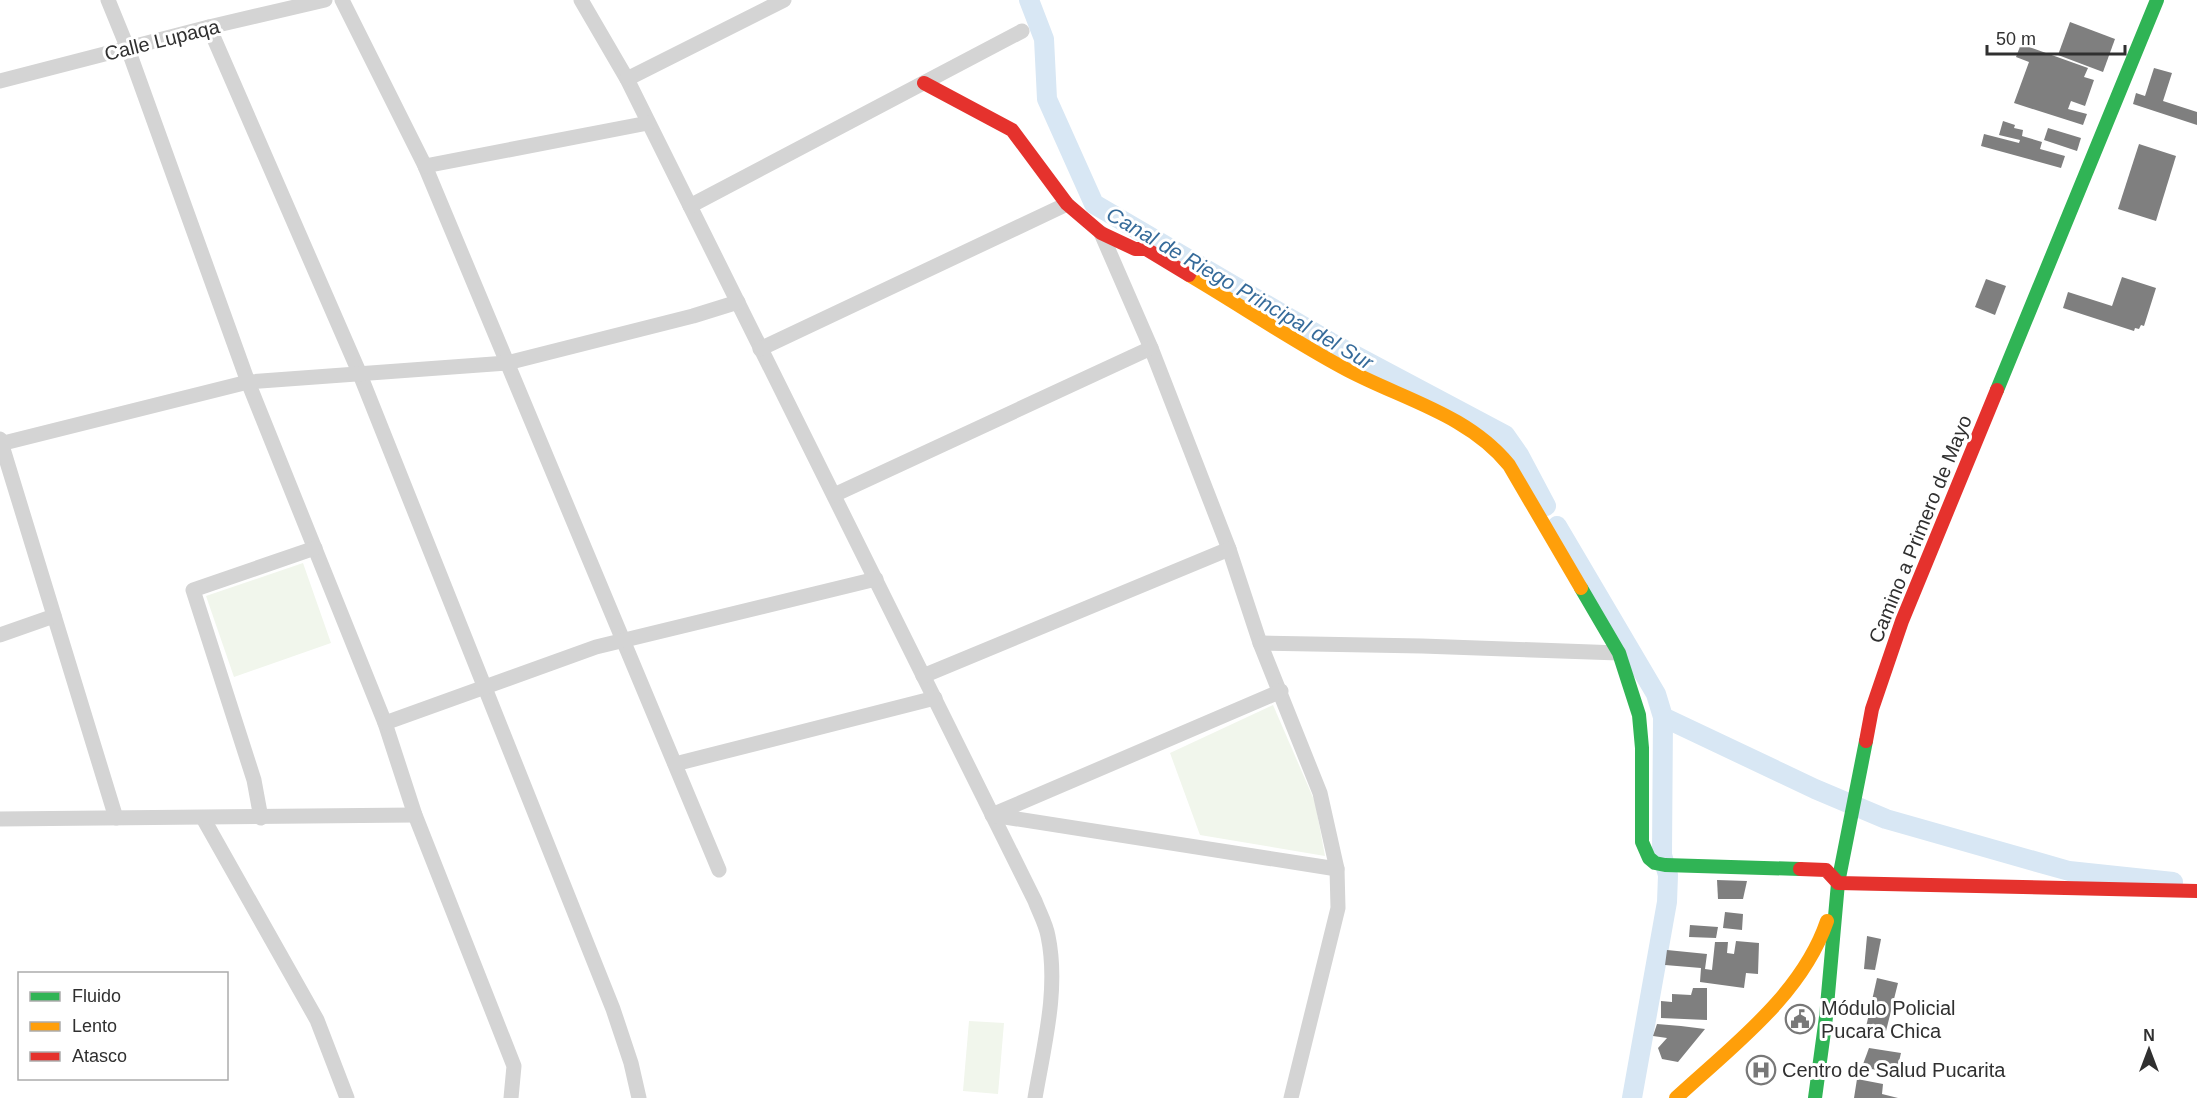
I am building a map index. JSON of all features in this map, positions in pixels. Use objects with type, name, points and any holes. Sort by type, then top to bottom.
[{"type":"street","points":[[108,0],[128,49],[248,382],[385,723],[416,815],[514,1066],[511,1098]]},
{"type":"street","name":"Calle Lupaqa","points":[[0,81],[209,27],[325,0]]},
{"type":"street","points":[[342,0],[425,166],[719,870]]},
{"type":"street","points":[[581,0],[627,79],[1035,901],[1048,934],[1053,973],[1049,1016],[1035,1098]]},
{"type":"street","points":[[627,79],[784,0]]},
{"type":"street","name":"Camino a Primero de Mayo","points":[[1815,1098],[1826,1017],[1838,883],[1872,709],[1902,621],[2157,0]]},
{"type":"street","points":[[209,27],[359,372],[613,1009],[631,1063],[639,1098]]},
{"type":"street","points":[[690,206],[1022,31]]},
{"type":"street","points":[[924,83],[1012,130],[1067,204],[1101,233],[1135,249],[1146,249],[1342,367],[1463,424],[1497,449],[1509,465],[1619,653],[1639,715],[1642,748],[1642,842],[1645,854],[1650,861],[1659,864],[1826,870],[1838,883],[2197,891]]},
{"type":"street","points":[[425,166],[648,123]]},
{"type":"street","points":[[760,349],[1067,204]]},
{"type":"street","points":[[1101,233],[1150,348],[1229,549],[1260,643],[1320,793],[1337,869],[1338,908],[1291,1098]]},
{"type":"street","points":[[116,818],[0,442],[248,382],[359,372],[507,363],[693,316],[738,302]]},
{"type":"street","points":[[834,495],[1150,348]]},
{"type":"street","points":[[261,818],[254,780],[193,590],[315,548]]},
{"type":"street","points":[[923,676],[1229,549]]},
{"type":"street","points":[[385,723],[596,647],[876,579]]},
{"type":"street","points":[[0,635],[54,616]]},
{"type":"street","points":[[1260,643],[1619,653]]},
{"type":"street","points":[[992,814],[1281,691]]},
{"type":"street","points":[[675,764],[934,698]]},
{"type":"street","points":[[992,814],[1337,869]]},
{"type":"street","points":[[0,819],[416,815]]},
{"type":"street","points":[[203,818],[316,1020],[347,1098]]},
{"type":"street","points":[[1676,1098],[1772,1009],[1799,974],[1820,942],[1838,883]]},
{"type":"shaded area","points":[[303,563],[331,643],[234,677],[206,596]]},
{"type":"shaded area","points":[[1273,705],[1315,802],[1325,856],[1200,835],[1170,753]]},
{"type":"shaded area","points":[[969,1021],[1004,1023],[998,1094],[963,1091]]},
{"type":"building","points":[[2070,22],[2115,39],[2103,72],[2058,55]]},
{"type":"building","points":[[2021,44],[2088,68],[2084,77],[2094,80],[2085,106],[2071,101],[2068,109],[2087,114],[2083,125],[2014,103],[2029,62],[2016,57]]},
{"type":"building","points":[[2154,68],[2172,73],[2163,101],[2197,112],[2197,125],[2133,104],[2136,93],[2145,96]]},
{"type":"building","points":[[2003,121],[2015,125],[2014,128],[2023,130],[2022,136],[2042,142],[2040,149],[2065,156],[2061,168],[1981,146],[1984,134],[2019,143],[2020,140],[1999,135]]},
{"type":"building","points":[[2048,128],[2081,138],[2077,151],[2044,140]]},
{"type":"building","points":[[2139,144],[2176,156],[2156,221],[2118,209]]},
{"type":"building","points":[[2122,277],[2156,288],[2144,326],[2141,325],[2139,329],[2135,328],[2134,331],[2063,308],[2068,292],[2112,306]]},
{"type":"building","points":[[1986,279],[2006,286],[1995,315],[1975,307]]},
{"type":"building","points":[[1717,880],[1747,881],[1743,899],[1718,899]]},
{"type":"building","points":[[1725,912],[1743,914],[1742,930],[1723,928]]},
{"type":"building","points":[[1690,925],[1718,927],[1716,938],[1689,937]]},
{"type":"building","points":[[1867,936],[1881,939],[1875,970],[1864,969]]},
{"type":"building","points":[[1736,941],[1759,943],[1758,974],[1746,973],[1744,988],[1700,982],[1701,968],[1665,965],[1667,950],[1707,954],[1705,969],[1712,970],[1715,942],[1728,942],[1727,953],[1734,954]]},
{"type":"building","points":[[1877,978],[1898,983],[1886,1031],[1866,1027]]},
{"type":"building","points":[[1693,988],[1707,988],[1707,1020],[1661,1018],[1661,1001],[1672,1002],[1672,994],[1691,995]]},
{"type":"building","points":[[1802,1005],[1813,1020],[1797,1031],[1787,1016]]},
{"type":"building","points":[[1657,1024],[1705,1029],[1678,1062],[1662,1059],[1658,1048],[1667,1038],[1653,1036]]},
{"type":"building","points":[[1869,1048],[1901,1053],[1896,1074],[1862,1067]]},
{"type":"building","points":[[1857,1079],[1883,1084],[1882,1094],[1898,1098],[1854,1098]]},
{"type":"waterway","name":"Canal de Riego Principal del Sur","points":[[1029,0],[1044,39],[1047,99],[1094,204],[1330,342],[1505,435],[1519,455],[1546,506]]},
{"type":"waterway","name":"Canal de Riego Principal del Sur","points":[[1557,526],[1656,694],[1663,717],[1815,789],[1886,819],[2069,871],[2173,882]]},
{"type":"waterway","points":[[1632,1098],[1667,902],[1668,875],[1662,855],[1663,717]]},
{"type":"traffic: fast","points":[[1997,390],[2157,0]]},
{"type":"traffic: fast","points":[[1581,588],[1619,653],[1639,715],[1642,748],[1642,842],[1649,858],[1655,863],[1665,865],[1800,869]]},
{"type":"traffic: fast","points":[[1815,1098],[1826,1017],[1838,883],[1866,741]]},
{"type":"traffic: slow","points":[[1189,275],[1323,356],[1452,419],[1492,447],[1509,465],[1581,588]]},
{"type":"traffic: slow","points":[[1676,1098],[1741,1039],[1783,996],[1801,973],[1816,948],[1827,921]]},
{"type":"traffic: jam","points":[[924,83],[1012,130],[1067,204],[1101,233],[1135,249],[1146,249],[1189,275]]},
{"type":"traffic: jam","points":[[1866,741],[1872,709],[1902,621],[1997,390]]},
{"type":"traffic: jam","points":[[1800,869],[1826,870],[1838,883],[2197,891]]},
{"type":"place","name":"Módulo Policial Pucara Chica","points":[[1800,1019]]},
{"type":"place","name":"Centro de Salud Pucarita","points":[[1761,1070]]}]
